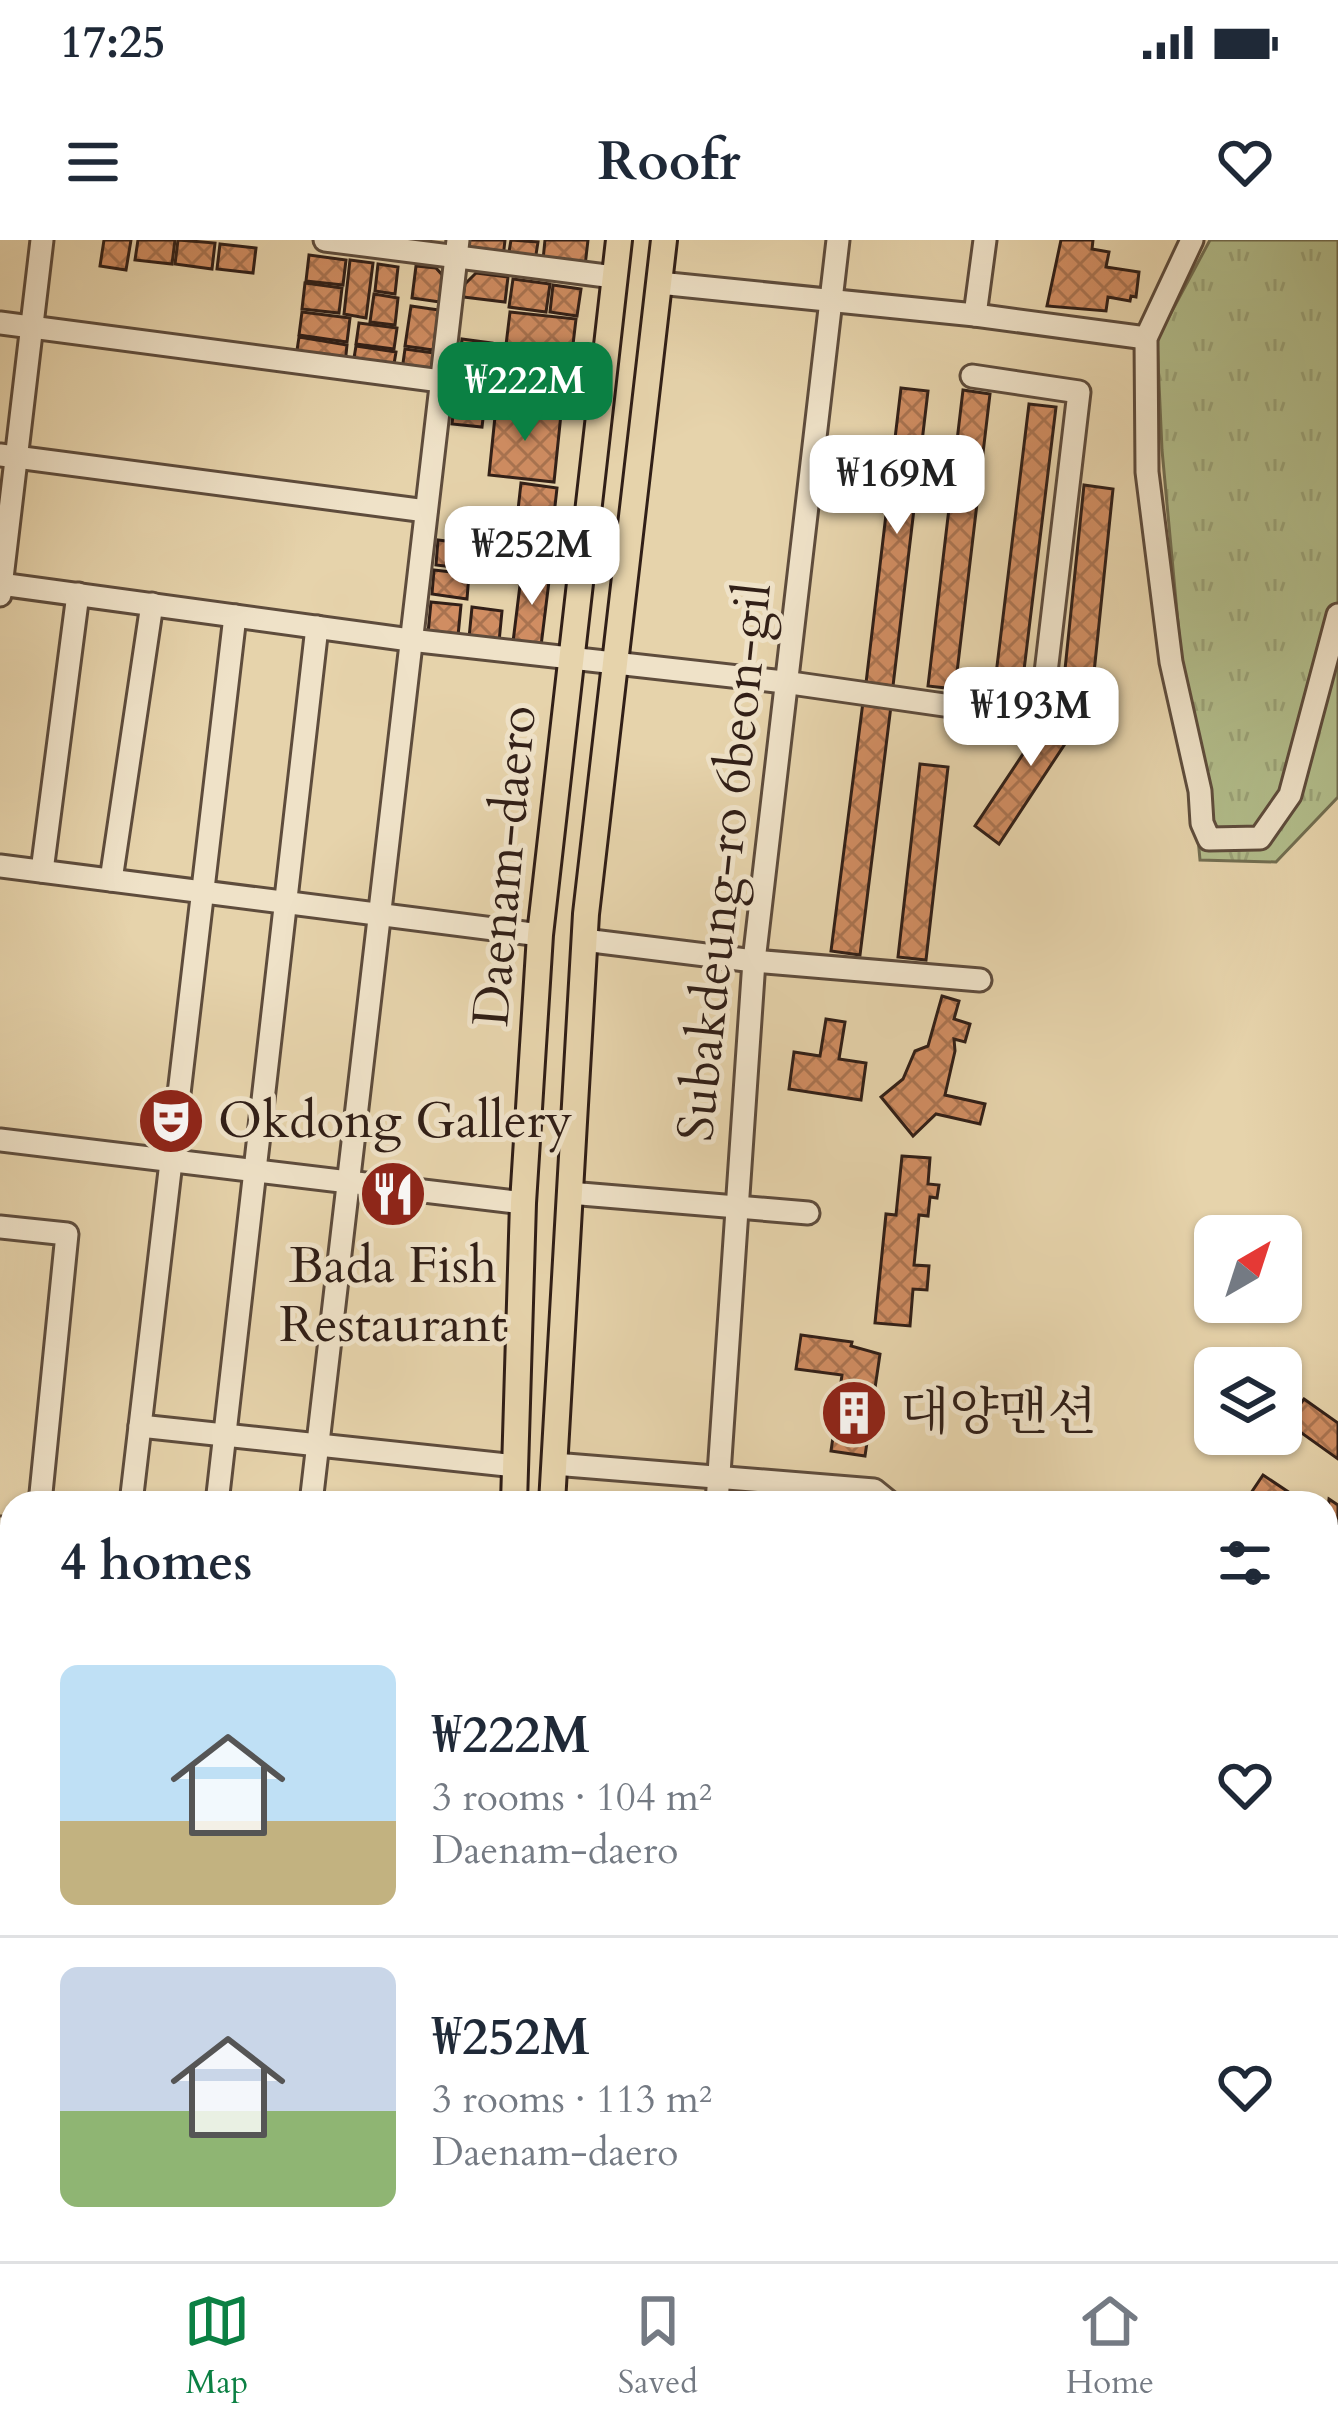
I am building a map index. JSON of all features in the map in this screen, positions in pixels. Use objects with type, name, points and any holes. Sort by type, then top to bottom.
[{"type":"main road","name":"Daenam-daero","points":[[515,1491],[523,1203],[540,934],[620,240]]},
{"type":"main road","name":"Daenam-daero","points":[[553,1491],[584,940],[664,240]]},
{"type":"street","points":[[0,595],[8,456],[42,240]]},
{"type":"street","points":[[325,240],[457,248],[614,277]]},
{"type":"street","name":"Subakdeung-ro 6beon-gil","points":[[717,1491],[754,961],[838,240]]},
{"type":"street","points":[[975,315],[985,240]]},
{"type":"street","points":[[1192,240],[1146,338],[1147,472],[1166,625],[1200,791],[1202,823],[1209,839],[1261,838],[1290,795],[1338,615]]},
{"type":"street","points":[[311,1491],[457,248]]},
{"type":"street","points":[[659,283],[975,315],[1146,338]]},
{"type":"street","points":[[0,323],[441,381]]},
{"type":"street","points":[[1,584],[1028,717],[1041,703],[1079,392],[972,376]]},
{"type":"street","points":[[8,456],[426,511]]},
{"type":"street","points":[[42,871],[78,595]]},
{"type":"street","points":[[111,880],[152,604]]},
{"type":"street","points":[[132,1491],[236,616]]},
{"type":"street","points":[[219,1491],[317,627]]},
{"type":"street","points":[[0,866],[540,934]]},
{"type":"street","name":"Daenam-daero","points":[[584,940],[754,961],[980,980]]},
{"type":"street","points":[[0,1140],[523,1203]]},
{"type":"street","points":[[569,1193],[808,1213]]},
{"type":"street","points":[[0,1227],[67,1234],[41,1491]]},
{"type":"street","points":[[140,1426],[516,1466]]},
{"type":"street","points":[[554,1464],[875,1491]]},
{"type":"green space","points":[[1210,240],[1338,240],[1338,797],[1276,862],[1200,860],[1162,450],[1157,339]]},
{"type":"building","points":[[104,240],[131,240],[126,270],[100,266]]},
{"type":"building","points":[[138,240],[175,240],[172,264],[135,260]]},
{"type":"building","points":[[178,240],[215,243],[212,269],[175,264]]},
{"type":"building","points":[[467,240],[505,240],[503,258],[474,255]]},
{"type":"building","points":[[511,240],[538,242],[535,261],[508,258]]},
{"type":"building","points":[[545,240],[588,240],[585,266],[543,260]]},
{"type":"building","points":[[1061,240],[1093,240],[1092,249],[1109,252],[1106,267],[1139,272],[1136,297],[1131,296],[1130,301],[1108,297],[1106,311],[1047,306]]},
{"type":"building","points":[[220,244],[256,248],[253,273],[217,269]]},
{"type":"building","points":[[309,255],[346,260],[343,285],[306,281]]},
{"type":"building","points":[[350,260],[373,263],[366,318],[344,314]]},
{"type":"building","points":[[378,264],[398,267],[395,294],[375,291]]},
{"type":"building","points":[[416,266],[436,268],[444,277],[440,302],[412,298]]},
{"type":"building","points":[[476,273],[508,277],[505,302],[463,297],[465,284]]},
{"type":"building","points":[[513,279],[550,284],[546,312],[509,307]]},
{"type":"building","points":[[305,283],[342,288],[339,313],[302,309]]},
{"type":"building","points":[[553,285],[581,289],[577,316],[550,312]]},
{"type":"building","points":[[374,294],[398,298],[395,325],[370,322]]},
{"type":"building","points":[[411,306],[439,310],[433,350],[405,346]]},
{"type":"building","points":[[302,312],[350,318],[347,342],[299,335]]},
{"type":"building","points":[[510,312],[576,319],[572,353],[506,345]]},
{"type":"building","points":[[359,323],[397,328],[394,349],[356,344]]},
{"type":"building","points":[[299,337],[347,345],[345,364],[296,357]]},
{"type":"building","points":[[462,339],[492,343],[482,427],[452,424]]},
{"type":"building","points":[[356,346],[396,352],[393,370],[353,364]]},
{"type":"building","points":[[405,349],[434,353],[432,366],[424,373],[402,370]]},
{"type":"building","points":[[503,349],[568,356],[566,380],[530,376],[527,407],[498,403]]},
{"type":"building","points":[[901,388],[928,391],[893,686],[866,683]]},
{"type":"building","points":[[963,390],[990,394],[955,689],[928,686]]},
{"type":"building","points":[[1029,404],[1056,407],[1020,703],[993,699]]},
{"type":"building","points":[[496,407],[561,414],[554,482],[489,475]]},
{"type":"building","points":[[521,483],[557,488],[553,524],[517,519]]},
{"type":"building","points":[[1084,485],[1113,489],[1092,692],[1063,689]]},
{"type":"building","points":[[518,525],[555,530],[550,568],[513,562]]},
{"type":"building","points":[[438,540],[473,544],[470,569],[436,565]]},
{"type":"building","points":[[522,569],[550,573],[541,646],[513,642]]},
{"type":"building","points":[[434,570],[469,574],[467,599],[432,594]]},
{"type":"building","points":[[431,602],[461,605],[458,636],[428,633]]},
{"type":"building","points":[[472,607],[502,611],[499,642],[469,638]]},
{"type":"building","points":[[1063,694],[1086,712],[999,844],[975,826]]},
{"type":"building","points":[[863,702],[891,706],[860,955],[831,951]]},
{"type":"building","points":[[920,764],[948,767],[926,960],[898,957]]},
{"type":"building","points":[[942,996],[959,1001],[954,1019],[970,1024],[965,1042],[954,1039],[945,1095],[985,1104],[980,1124],[936,1114],[913,1136],[881,1097],[903,1079],[915,1051],[928,1046]]},
{"type":"building","points":[[826,1019],[845,1022],[839,1059],[866,1063],[861,1100],[789,1089],[794,1052],[820,1056]]},
{"type":"building","points":[[902,1156],[930,1158],[928,1184],[939,1185],[937,1198],[930,1197],[928,1216],[919,1215],[914,1265],[929,1266],[927,1290],[913,1289],[910,1326],[875,1323],[886,1214],[896,1215]]},
{"type":"building","name":"대양맨션","points":[[801,1335],[852,1342],[851,1346],[880,1354],[865,1456],[831,1451],[842,1375],[796,1369]]},
{"type":"building","points":[[1302,1402],[1338,1423],[1338,1459],[1302,1433]]},
{"type":"building","points":[[1263,1475],[1287,1491],[1252,1491]]},
{"type":"place","name":"Okdong Gallery","points":[[171,1121]]},
{"type":"place","name":"Bada Fish Restaurant","points":[[393,1194]]},
{"type":"place","name":"대양맨션","points":[[854,1413]]}]
